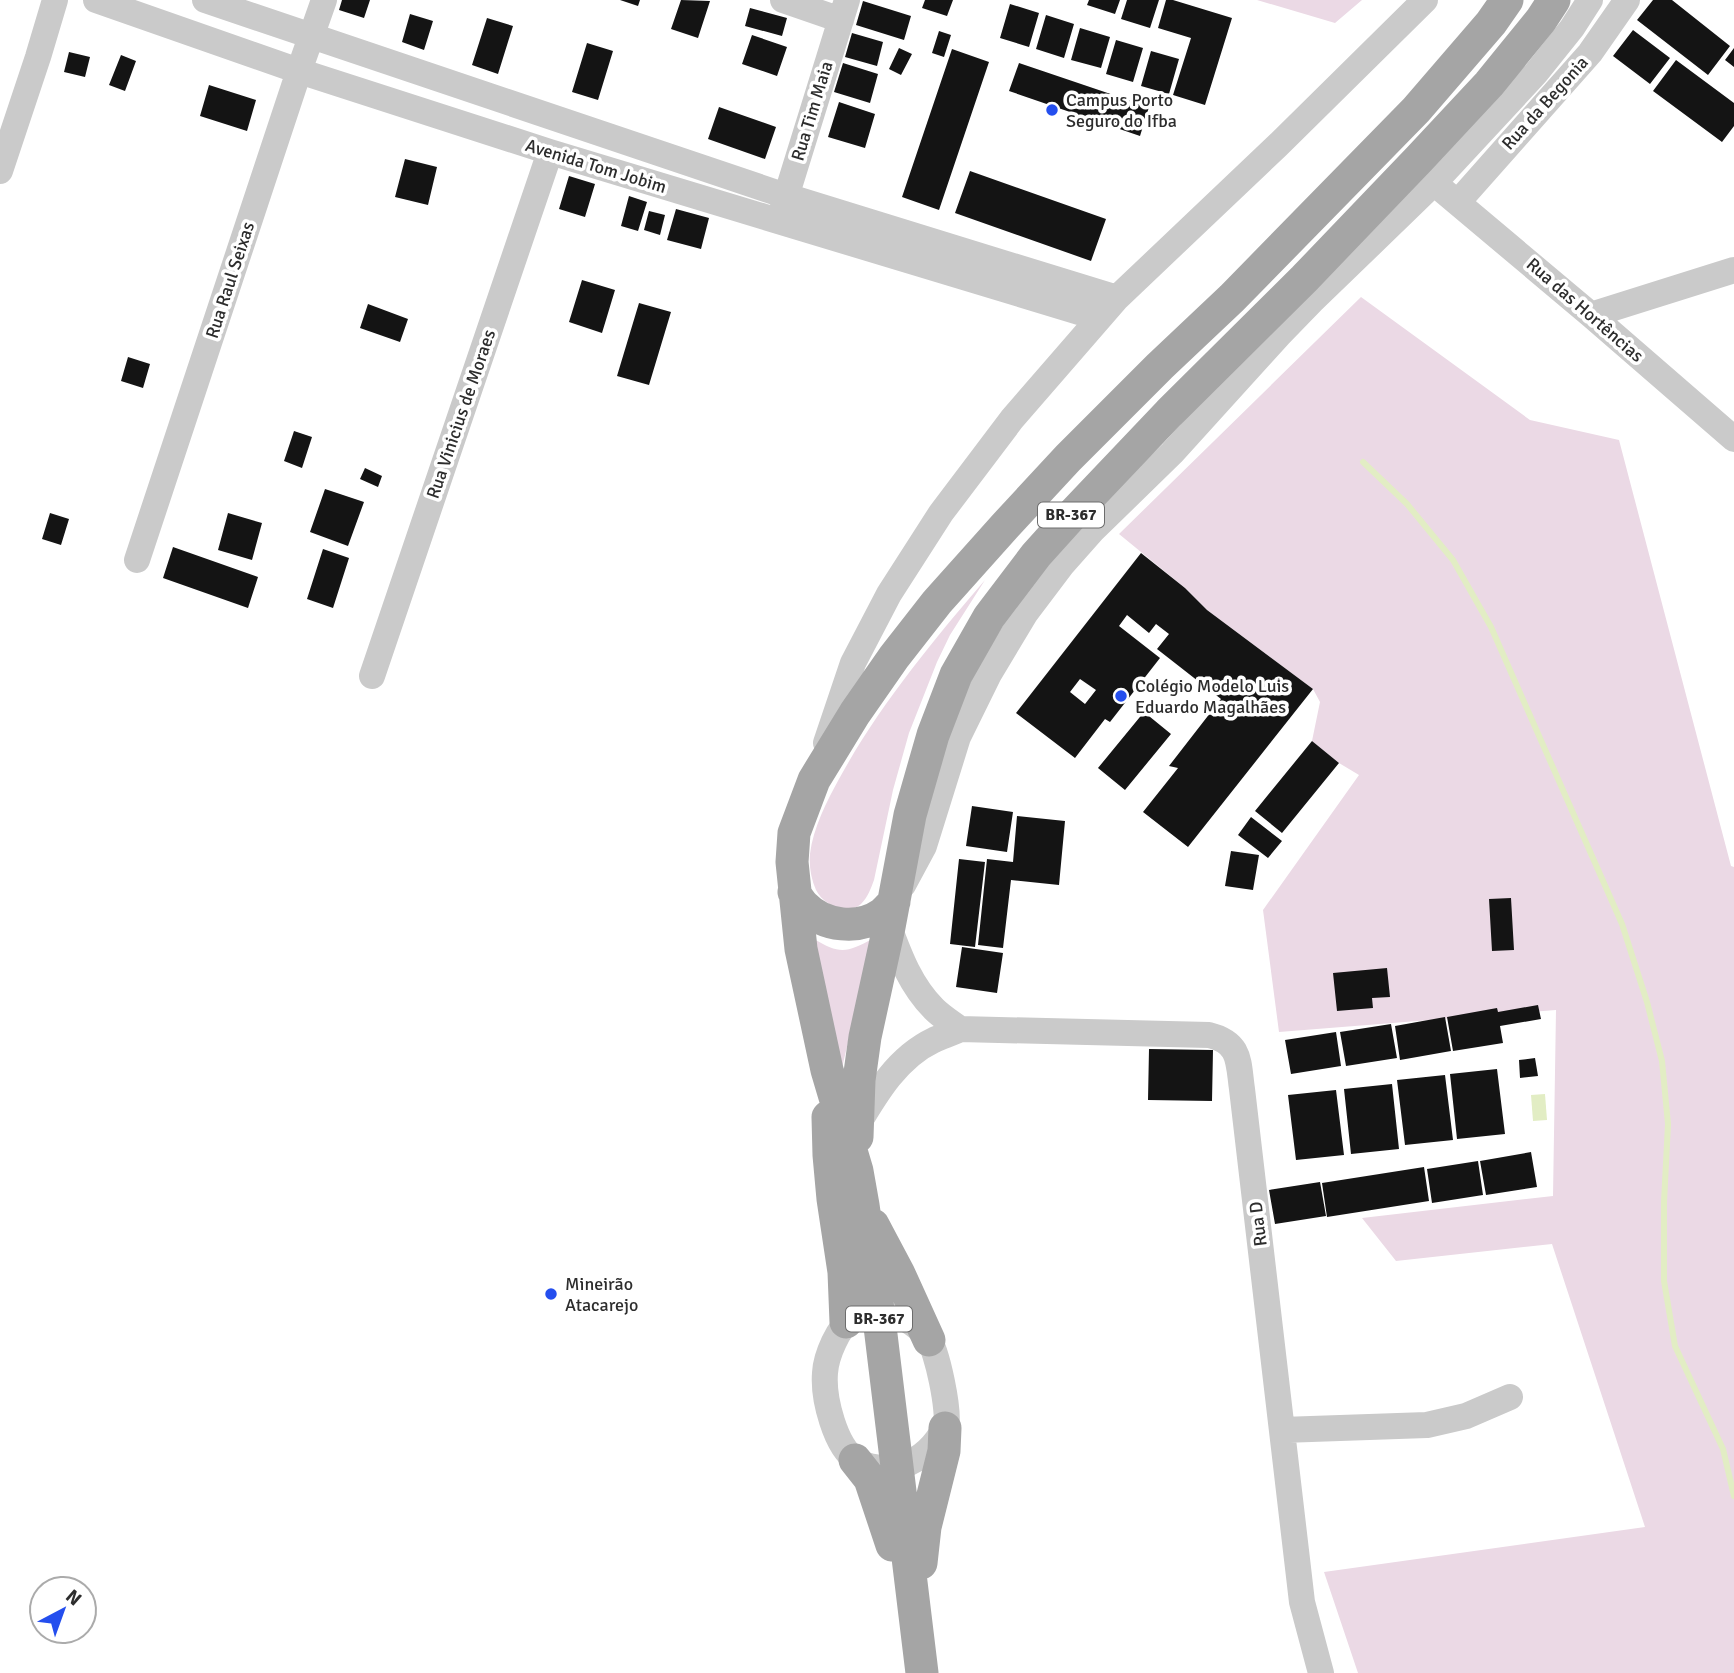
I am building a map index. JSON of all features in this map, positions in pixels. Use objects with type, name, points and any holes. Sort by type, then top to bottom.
[{"type":"main road","name":"BR-367","points":[[922,1673],[863,1205],[857,1171],[827,1070],[801,949],[792,862],[794,833],[814,780],[855,713],[937,602],[1068,458],[1232,298],[1416,110],[1491,23],[1507,0]]},
{"type":"main road","name":"BR-367","points":[[857,1171],[859,1080],[865,1037],[910,815],[933,735],[957,676],[989,617],[1036,555],[1073,514],[1169,413],[1297,286],[1489,84],[1554,0]]},
{"type":"main road","points":[[1169,413],[1279,335]]},
{"type":"main road","points":[[794,892],[804,906],[817,917],[833,923],[850,925],[867,922],[882,914],[892,914]]},
{"type":"main road","points":[[827,1070],[829,1155],[844,1272],[846,1322]]},
{"type":"main road","points":[[863,1205],[929,1340]]},
{"type":"main road","points":[[915,1617],[925,1527],[944,1451],[945,1429]]},
{"type":"main road","points":[[855,1460],[870,1479],[915,1617]]},
{"type":"street","points":[[2,164],[55,0]]},
{"type":"street","name":"Avenida Tom Jobim","points":[[96,0],[130,5],[299,71],[558,155],[1099,318]]},
{"type":"street","name":"Avenida Tom Jobim","points":[[205,0],[786,196],[1117,298]]},
{"type":"street","name":"Rua Raul Seixas","points":[[137,560],[324,0]]},
{"type":"street","points":[[783,0],[844,10]]},
{"type":"street","points":[[814,780],[853,663],[889,594],[941,513],[1012,419],[1117,298],[1277,146],[1424,0]]},
{"type":"street","points":[[960,1030],[935,1010],[914,986],[901,957],[892,914],[924,846],[958,737],[989,674],[1025,614],[1093,530],[1172,453],[1279,335],[1434,183],[1535,73],[1572,28],[1590,0]]},
{"type":"street","name":"Rua da Begonia","points":[[1458,202],[1590,53],[1627,0]]},
{"type":"street","name":"Rua Tim Maia","points":[[778,222],[844,10]]},
{"type":"street","name":"Rua Vinicius de Moraes","points":[[372,676],[558,155],[577,126]]},
{"type":"street","name":"Rua das Hortências","points":[[1434,183],[1591,314],[1734,439]]},
{"type":"street","points":[[1591,314],[1734,270]]},
{"type":"street","name":"Rua D","points":[[857,1126],[888,1078],[908,1057],[933,1040],[960,1030],[1209,1035],[1222,1039],[1233,1047],[1238,1057],[1242,1089],[1302,1602],[1321,1673]]},
{"type":"street","points":[[878,1310],[890,1311],[905,1319],[929,1340],[939,1368],[943,1392],[945,1429],[921,1456],[897,1468],[868,1466],[855,1460],[843,1446],[832,1422],[825,1391],[824,1373],[827,1362],[835,1340],[846,1322],[861,1312],[878,1310]]},
{"type":"street","points":[[1282,1430],[1427,1425],[1465,1416],[1510,1396]]},
{"type":"shaded area","points":[[1257,0],[1362,0],[1335,23]]},
{"type":"shaded area","points":[[1361,297],[1530,420],[1619,440],[1731,866],[1734,867],[1734,1673],[1358,1673],[1324,1572],[1645,1527],[1552,1244],[1396,1261],[1362,1218],[1553,1196],[1556,1010],[1279,1032],[1263,910],[1359,775],[1312,741],[1320,702],[1313,689],[1207,610],[1185,588],[1119,534]]},
{"type":"shaded area","points":[[985,580],[950,635],[909,733],[869,892],[856,907],[836,907],[824,900],[816,890],[810,863],[814,834],[825,806],[871,726],[926,651]]},
{"type":"shaded area","points":[[814,939],[843,950],[872,939],[842,1068]]},
{"type":"shaded area","points":[[1545,1094],[1547,1120],[1533,1121],[1531,1095]]},
{"type":"building","points":[[342,0],[370,0],[364,18],[339,10]]},
{"type":"building","points":[[620,0],[640,0],[638,6]]},
{"type":"building","points":[[681,0],[710,1],[698,38],[671,29]]},
{"type":"building","points":[[925,0],[953,0],[947,16],[922,8]]},
{"type":"building","points":[[1089,0],[1120,0],[1115,14],[1087,5]]},
{"type":"building","points":[[1127,0],[1159,0],[1150,28],[1121,19]]},
{"type":"building","points":[[1166,0],[1232,18],[1205,105],[1173,95],[1191,38],[1158,28]]},
{"type":"building","points":[[1653,0],[1672,0],[1730,46],[1708,75],[1637,20]]},
{"type":"building","points":[[863,1],[911,16],[904,40],[856,25]]},
{"type":"building","points":[[1010,4],[1039,13],[1029,47],[1000,38]]},
{"type":"building","points":[[750,8],[787,18],[782,36],[745,26]]},
{"type":"building","points":[[410,14],[433,21],[424,50],[402,42]]},
{"type":"building","points":[[1046,15],[1074,24],[1064,58],[1036,49]]},
{"type":"building","points":[[487,18],[513,26],[498,74],[472,65]]},
{"type":"building","points":[[1080,28],[1110,37],[1101,68],[1071,60]]},
{"type":"building","points":[[1633,30],[1670,58],[1650,84],[1613,56]]},
{"type":"building","points":[[939,31],[951,35],[944,57],[932,53]]},
{"type":"building","points":[[852,33],[883,42],[877,66],[845,57]]},
{"type":"building","points":[[752,35],[787,47],[777,76],[742,64]]},
{"type":"building","points":[[1116,40],[1143,48],[1133,82],[1106,74]]},
{"type":"building","points":[[587,43],[613,51],[598,100],[572,92]]},
{"type":"building","points":[[899,48],[912,54],[901,75],[889,69]]},
{"type":"building","points":[[1734,48],[1734,67],[1725,60]]},
{"type":"building","points":[[952,49],[989,62],[939,210],[902,197]]},
{"type":"building","points":[[1151,51],[1179,59],[1169,94],[1141,86]]},
{"type":"building","points":[[69,52],[90,57],[85,77],[64,72]]},
{"type":"building","points":[[121,55],[136,61],[125,91],[109,85]]},
{"type":"building","points":[[1676,60],[1734,103],[1734,126],[1722,142],[1653,91]]},
{"type":"building","points":[[843,63],[878,74],[870,103],[834,92]]},
{"type":"building","points":[[1019,63],[1149,107],[1140,136],[1009,91]]},
{"type":"building","points":[[209,85],[256,100],[247,131],[200,116]]},
{"type":"building","points":[[839,102],[875,114],[865,148],[828,137]]},
{"type":"building","points":[[719,107],[776,127],[765,159],[708,139]]},
{"type":"building","points":[[405,159],[437,167],[428,205],[395,197]]},
{"type":"building","points":[[970,171],[1106,219],[1091,261],[955,213]]},
{"type":"building","points":[[569,176],[595,184],[585,217],[559,209]]},
{"type":"building","points":[[629,196],[647,202],[638,231],[621,226]]},
{"type":"building","points":[[676,209],[709,218],[701,249],[667,240]]},
{"type":"building","points":[[649,211],[665,215],[660,235],[644,230]]},
{"type":"building","points":[[582,280],[615,290],[602,333],[569,322]]},
{"type":"building","points":[[639,303],[671,312],[649,385],[617,376]]},
{"type":"building","points":[[368,304],[408,319],[400,342],[360,328]]},
{"type":"building","points":[[128,357],[150,364],[143,388],[121,381]]},
{"type":"building","points":[[294,431],[312,437],[302,468],[284,461]]},
{"type":"building","points":[[365,468],[382,476],[378,487],[360,479]]},
{"type":"building","points":[[325,489],[364,502],[348,546],[310,532]]},
{"type":"building","points":[[50,513],[69,519],[61,545],[42,539]]},
{"type":"building","points":[[228,513],[262,523],[252,560],[218,550]]},
{"type":"building","points":[[173,547],[258,577],[248,608],[163,578]]},
{"type":"building","points":[[323,549],[349,558],[333,608],[307,599]]},
{"type":"building","points":[[1141,553],[1185,588],[1207,610],[1313,689],[1188,847],[1143,812],[1178,768],[1169,766],[1221,699],[1157,649],[1169,634],[1156,624],[1149,633],[1127,615],[1119,626],[1160,658],[1110,722],[1105,719],[1075,758],[1016,713]],"holes":[[[1080,679],[1096,690],[1085,704],[1070,692]]]},
{"type":"building","points":[[1144,712],[1171,734],[1125,790],[1098,768]]},
{"type":"building","points":[[1312,741],[1339,763],[1282,833],[1255,811]]},
{"type":"building","points":[[972,806],[1013,812],[1007,852],[966,846]]},
{"type":"building","points":[[1017,816],[1065,821],[1059,885],[1011,880],[1003,948],[978,945],[987,859],[1013,862]]},
{"type":"building","points":[[1251,817],[1282,841],[1268,858],[1238,835]]},
{"type":"building","points":[[1231,851],[1259,855],[1253,890],[1225,886]]},
{"type":"building","points":[[959,859],[985,862],[975,947],[950,944]]},
{"type":"building","points":[[1511,898],[1514,950],[1492,951],[1489,899]]},
{"type":"building","points":[[962,947],[1003,953],[997,993],[956,987]]},
{"type":"building","points":[[1387,968],[1390,997],[1372,998],[1373,1008],[1337,1011],[1333,973]]},
{"type":"building","points":[[1538,1005],[1541,1019],[1500,1026],[1503,1043],[1453,1051],[1447,1017],[1497,1008],[1498,1012]]},
{"type":"building","points":[[1445,1017],[1451,1051],[1400,1060],[1395,1026]]},
{"type":"building","points":[[1391,1024],[1397,1058],[1346,1066],[1340,1032]]},
{"type":"building","points":[[1336,1032],[1341,1066],[1291,1074],[1285,1040]]},
{"type":"building","points":[[1149,1049],[1213,1050],[1212,1101],[1148,1100]]},
{"type":"building","points":[[1535,1058],[1538,1076],[1520,1078],[1519,1060]]},
{"type":"building","points":[[1497,1069],[1505,1134],[1457,1139],[1450,1074]]},
{"type":"building","points":[[1445,1075],[1453,1140],[1405,1145],[1397,1080]]},
{"type":"building","points":[[1392,1084],[1399,1149],[1351,1154],[1344,1089]]},
{"type":"building","points":[[1336,1090],[1344,1155],[1296,1160],[1288,1095]]},
{"type":"building","points":[[1531,1152],[1537,1187],[1486,1195],[1480,1161]]},
{"type":"building","points":[[1478,1161],[1483,1195],[1432,1203],[1427,1169]]},
{"type":"building","points":[[1424,1167],[1429,1201],[1327,1217],[1322,1183]]},
{"type":"building","points":[[1320,1182],[1326,1216],[1275,1224],[1269,1190]]},
{"type":"waterway","points":[[1363,462],[1407,504],[1453,560],[1491,627],[1622,924],[1647,1002],[1662,1061],[1668,1124],[1664,1281],[1675,1346],[1723,1449],[1734,1496]]},
{"type":"place","name":"Campus Porto Seguro do Ifba","points":[[1052,110]]},
{"type":"place","name":"Colégio Modelo Luis Eduardo Magalhães","points":[[1121,696]]},
{"type":"place","name":"Mineirão Atacarejo","points":[[551,1294]]}]
